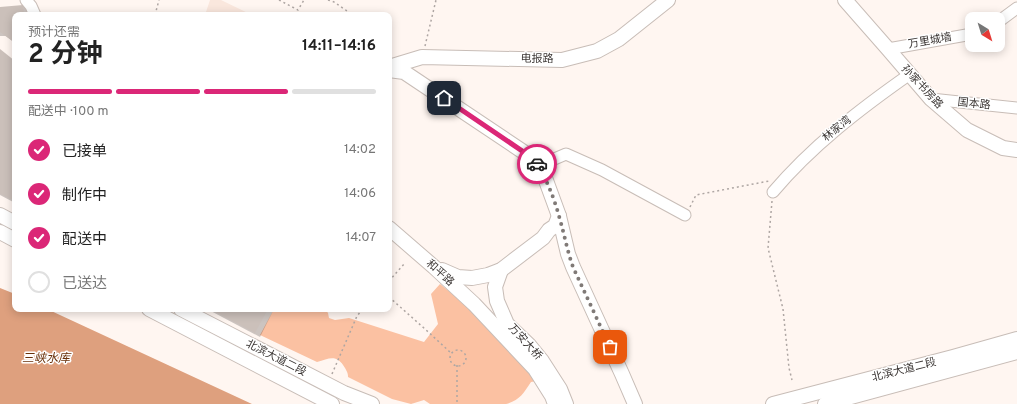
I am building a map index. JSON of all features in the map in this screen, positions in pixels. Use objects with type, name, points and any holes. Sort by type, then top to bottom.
[{"type":"main road","name":"电报路","points":[[392,67],[421,58],[562,60],[596,51],[619,39],[668,0]]},
{"type":"main road","name":"孙家书房路","points":[[844,0],[910,74],[930,99],[967,130],[1003,148],[1017,150]]},
{"type":"main road","points":[[419,81],[411,73],[410,68],[413,63],[421,58]]},
{"type":"main road","points":[[392,69],[404,72],[419,81],[534,159],[544,175],[559,216],[568,254],[573,267],[635,404]]},
{"type":"main road","points":[[0,215],[12,221]]},
{"type":"main road","points":[[434,267],[458,277],[472,278],[488,275],[501,270],[543,238],[549,230],[555,226],[559,216]]},
{"type":"main road","name":"和平路","points":[[392,231],[434,267],[489,320]]},
{"type":"main road","points":[[0,232],[12,238]]},
{"type":"main road","points":[[543,238],[554,238],[561,243],[568,254]]},
{"type":"main road","name":"万安大桥","points":[[501,270],[495,287],[497,300],[507,324],[529,344],[542,361],[560,389],[566,404]]},
{"type":"main road","name":"北滨大道二段","points":[[155,312],[332,404]]},
{"type":"main road","name":"北滨大道二段","points":[[187,312],[344,393],[372,404]]},
{"type":"main road","name":"万安大桥","points":[[489,320],[535,369],[552,396],[555,404]]},
{"type":"main road","name":"北滨大道二段","points":[[828,399],[953,357],[1017,339]]},
{"type":"main road","name":"北滨大道二段","points":[[773,404],[790,399],[828,399],[887,387],[1017,352]]},
{"type":"main road","points":[[871,404],[887,387]]},
{"type":"street","points":[[26,0],[34,12]]},
{"type":"street","points":[[1005,17],[1017,8]]},
{"type":"street","name":"万里城墙","points":[[888,49],[965,35]]},
{"type":"street","name":"林家湾","points":[[773,192],[788,174],[820,143],[872,101],[910,74]]},
{"type":"street","name":"国本路","points":[[930,99],[1017,108]]},
{"type":"street","points":[[538,166],[566,154],[602,170],[685,216]]},
{"type":"path","points":[[156,12],[158,0]]},
{"type":"path","points":[[279,0],[298,10],[304,0]]},
{"type":"path","points":[[328,0],[334,2],[349,12]]},
{"type":"path","points":[[421,58],[436,0]]},
{"type":"path","points":[[685,216],[696,195],[769,181],[773,192],[768,248],[783,309],[789,368],[792,380]]},
{"type":"path","points":[[392,277],[405,263]]},
{"type":"path","points":[[392,300],[451,353]]},
{"type":"path","points":[[332,374],[357,316],[360,312]]},
{"type":"path","points":[[454,350],[462,351],[465,355],[464,362],[461,365],[453,364],[450,357],[451,353],[454,350]]},
{"type":"path","points":[[457,365],[457,404]]},
{"type":"shaded area","points":[[210,0],[221,0],[246,12],[206,12]]},
{"type":"shaded area","points":[[440,284],[478,318],[537,381],[531,382],[518,398],[506,404],[430,404],[424,400],[411,404],[392,399],[348,377],[348,373],[345,368],[336,359],[329,358],[317,362],[260,335],[272,312],[327,312],[329,318],[335,320],[349,318],[424,342],[438,324],[431,294]]},
{"type":"water","name":"三峡水库","points":[[0,288],[12,293],[12,312],[53,312],[252,404],[0,404]]},
{"type":"building","points":[[23,5],[24,12],[12,12],[12,41],[0,32],[0,7]]},
{"type":"building","points":[[0,49],[12,59],[12,200],[0,194]]},
{"type":"building","points":[[216,312],[266,312],[255,333]]},
{"type":"way so far","points":[[537,164],[544,175],[559,216],[568,254],[573,267],[610,347]]},
{"type":"route","points":[[444,98],[534,159],[537,164]]}]
